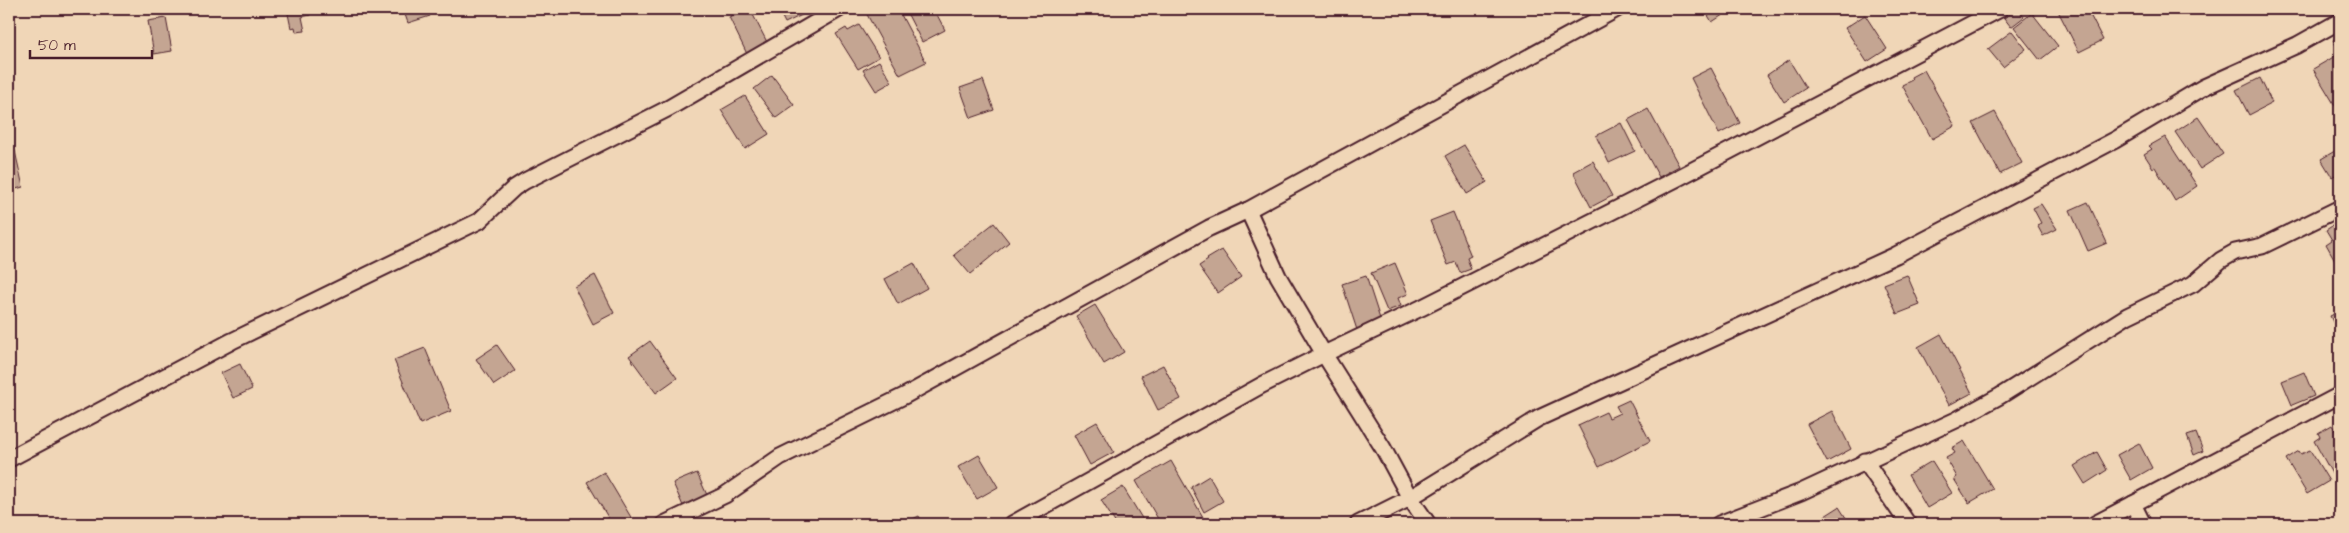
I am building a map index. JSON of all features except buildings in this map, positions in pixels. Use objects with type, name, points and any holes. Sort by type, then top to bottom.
[{"type":"street","points":[[9,459],[232,342],[479,221],[514,188],[525,181],[669,108],[839,9]]},
{"type":"street","points":[[664,524],[725,495],[780,457],[906,395],[1209,228],[1248,210],[1617,9]]},
{"type":"street","points":[[1012,524],[1262,385],[1422,308],[2000,9]]},
{"type":"street","points":[[1358,524],[1410,498],[1539,418],[1896,255],[2115,140],[2204,87],[2297,45],[2340,21]]},
{"type":"street","points":[[1719,524],[1801,492],[1956,420],[2000,396],[2127,316],[2193,284],[2221,260],[2235,252],[2262,246],[2340,208]]},
{"type":"street","points":[[1248,210],[1278,276],[1383,448],[1410,498],[1428,524]]},
{"type":"street","points":[[2095,524],[2340,395]]},
{"type":"street","points":[[1865,461],[1908,524]]},
{"type":"street","points":[[2133,504],[2143,524]]}]
